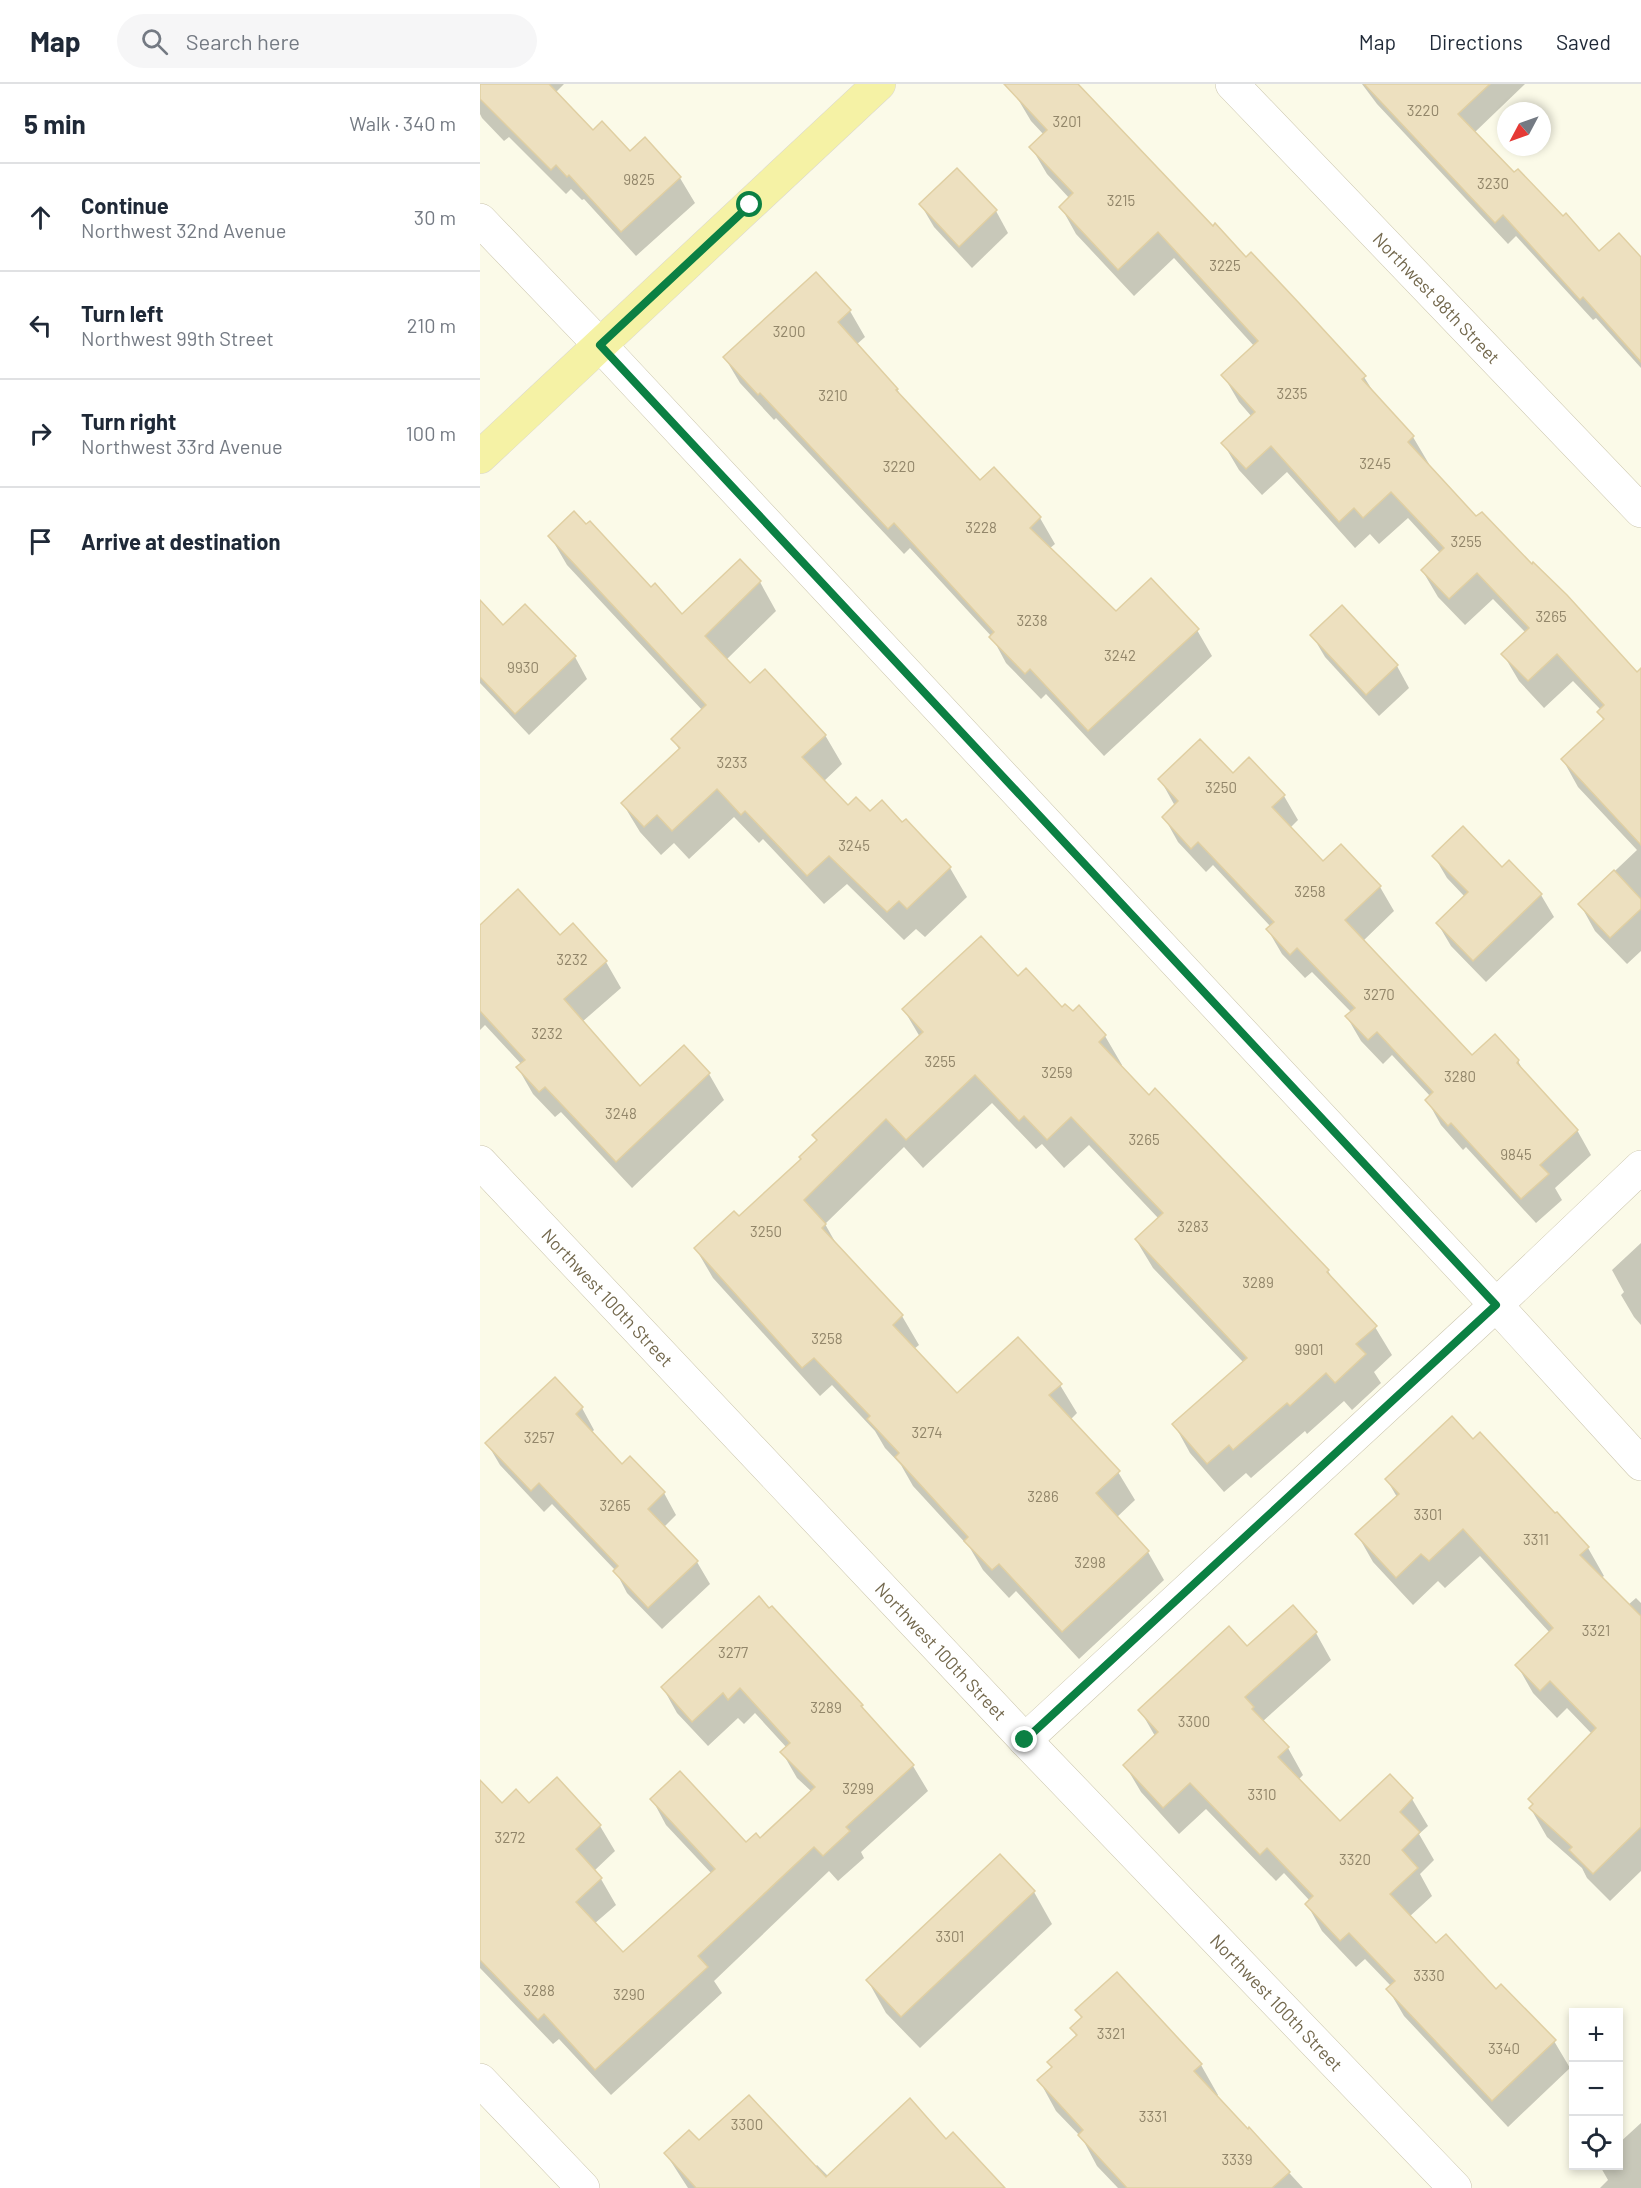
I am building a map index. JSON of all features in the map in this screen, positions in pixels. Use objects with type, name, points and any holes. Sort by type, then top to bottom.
[{"type":"main road","points":[[480,457],[879,84]]},
{"type":"street","name":"Northwest 98th Street","points":[[1232,84],[1641,511]]},
{"type":"street","points":[[480,220],[600,345],[1496,1305],[1641,1464]]},
{"type":"street","name":"Northwest 100th Street","points":[[480,1162],[1025,1740],[1455,2188]]},
{"type":"street","points":[[1025,1740],[1496,1305],[1641,1167]]},
{"type":"street","points":[[480,2080],[583,2188]]},
{"type":"building","points":[[480,84],[549,84],[593,130],[602,121],[630,151],[645,137],[681,177],[621,232],[569,175],[567,177],[556,165],[551,170],[480,99]]},
{"type":"building","points":[[1004,84],[1078,84],[1213,226],[1215,223],[1246,257],[1251,252],[1299,303],[1366,376],[1362,379],[1414,436],[1408,442],[1476,516],[1482,512],[1532,564],[1533,562],[1567,595],[1637,672],[1641,668],[1641,845],[1561,759],[1604,719],[1597,712],[1604,705],[1557,654],[1528,681],[1501,654],[1529,628],[1477,573],[1449,599],[1421,570],[1444,548],[1391,492],[1363,518],[1354,508],[1339,522],[1271,446],[1246,469],[1221,443],[1255,412],[1221,375],[1258,341],[1158,232],[1118,270],[1059,207],[1073,193],[1029,147],[1047,130]]},
{"type":"building","points":[[1364,84],[1490,84],[1458,114],[1514,172],[1518,169],[1563,216],[1566,213],[1599,251],[1619,233],[1641,257],[1641,362],[1583,297],[1580,300],[1503,215],[1495,223]]},
{"type":"building","points":[[957,168],[997,210],[959,247],[919,204]]},
{"type":"building","points":[[816,272],[851,310],[838,322],[898,389],[896,390],[980,480],[994,467],[1041,517],[1030,528],[1116,611],[1151,578],[1199,629],[1088,731],[1030,669],[1025,674],[989,637],[994,632],[894,523],[888,529],[723,357]]},
{"type":"building","points":[[574,511],[586,524],[590,521],[651,587],[655,583],[682,614],[740,559],[761,581],[705,636],[750,683],[765,669],[826,735],[802,757],[848,805],[856,797],[870,811],[882,800],[902,822],[906,819],[951,867],[907,909],[899,901],[887,912],[829,856],[807,876],[745,811],[741,815],[717,789],[672,831],[657,815],[644,827],[621,803],[680,748],[671,739],[706,705],[548,536]]},
{"type":"building","points":[[480,600],[503,625],[525,604],[576,656],[515,714],[480,677]]},
{"type":"building","points":[[1342,605],[1398,665],[1366,695],[1310,635]]},
{"type":"building","points":[[1200,739],[1233,773],[1249,757],[1285,795],[1272,807],[1323,861],[1341,844],[1381,886],[1345,920],[1472,1055],[1495,1034],[1519,1060],[1517,1063],[1578,1130],[1540,1165],[1549,1174],[1521,1199],[1451,1123],[1448,1126],[1425,1100],[1433,1092],[1377,1032],[1368,1040],[1345,1016],[1355,1008],[1297,948],[1290,955],[1266,929],[1274,922],[1198,842],[1191,849],[1162,817],[1178,801],[1158,779]]},
{"type":"building","points":[[1463,826],[1502,867],[1509,860],[1542,894],[1473,961],[1436,923],[1468,892],[1432,856]]},
{"type":"building","points":[[1614,870],[1641,899],[1641,909],[1610,938],[1578,904]]},
{"type":"building","points":[[518,889],[560,935],[573,923],[607,961],[564,999],[640,1086],[684,1045],[710,1073],[616,1162],[545,1087],[539,1092],[516,1067],[525,1060],[480,1011],[480,925]]},
{"type":"building","points":[[981,936],[1018,976],[1026,968],[1062,1007],[1065,1004],[1073,1011],[1079,1005],[1106,1035],[1099,1042],[1149,1095],[1155,1088],[1329,1270],[1327,1272],[1377,1326],[1356,1344],[1366,1354],[1335,1383],[1326,1373],[1290,1406],[1287,1403],[1233,1450],[1229,1445],[1207,1464],[1172,1424],[1247,1358],[1135,1239],[1163,1213],[1071,1117],[1047,1140],[1024,1116],[1019,1121],[975,1075],[906,1140],[886,1119],[804,1200],[826,1224],[822,1228],[903,1315],[893,1325],[957,1393],[1018,1337],[1062,1384],[1049,1395],[1120,1471],[1096,1493],[1149,1551],[1062,1632],[999,1564],[992,1570],[964,1541],[968,1537],[895,1457],[899,1453],[867,1419],[870,1416],[814,1358],[802,1368],[694,1248],[734,1211],[739,1216],[801,1159],[799,1157],[817,1140],[812,1135],[923,1032],[902,1009]]},
{"type":"building","points":[[555,1377],[583,1407],[576,1414],[622,1464],[630,1456],[665,1492],[648,1509],[698,1561],[648,1608],[613,1571],[618,1566],[539,1483],[531,1491],[485,1443]]},
{"type":"building","points":[[1452,1416],[1473,1439],[1480,1432],[1555,1513],[1557,1512],[1589,1547],[1580,1555],[1641,1616],[1641,1827],[1593,1874],[1569,1850],[1572,1847],[1529,1808],[1533,1804],[1528,1799],[1596,1728],[1550,1681],[1540,1691],[1515,1665],[1553,1628],[1463,1529],[1429,1561],[1421,1554],[1396,1578],[1355,1534],[1399,1494],[1385,1479]]},
{"type":"building","points":[[759,1596],[769,1608],[772,1606],[863,1705],[861,1706],[914,1765],[846,1827],[850,1831],[823,1856],[814,1847],[698,1956],[708,1967],[595,2070],[544,2014],[538,2020],[480,1960],[480,1780],[502,1803],[516,1789],[529,1803],[557,1777],[601,1825],[576,1849],[602,1878],[576,1902],[623,1952],[715,1869],[650,1799],[680,1771],[746,1842],[756,1833],[760,1838],[815,1787],[780,1752],[790,1743],[740,1688],[728,1700],[723,1693],[692,1722],[661,1687]]},
{"type":"building","points":[[1293,1605],[1317,1632],[1245,1697],[1254,1707],[1252,1709],[1289,1747],[1278,1757],[1340,1821],[1390,1774],[1413,1798],[1400,1812],[1420,1832],[1402,1850],[1418,1868],[1390,1894],[1436,1943],[1446,1934],[1496,1989],[1501,1984],[1556,2040],[1492,2101],[1386,1989],[1395,1981],[1349,1933],[1340,1941],[1305,1904],[1313,1896],[1267,1848],[1260,1855],[1190,1783],[1163,1808],[1123,1765],[1158,1732],[1138,1710],[1229,1626],[1247,1646]]},
{"type":"building","points":[[1000,1854],[1035,1891],[901,2017],[866,1980]]},
{"type":"building","points":[[1117,1972],[1202,2064],[1194,2071],[1290,2172],[1272,2188],[1127,2188],[1078,2135],[1083,2130],[1037,2080],[1052,2067],[1047,2062],[1077,2035],[1070,2028],[1082,2017],[1075,2010]]},
{"type":"building","points":[[749,2095],[826,2177],[910,2098],[946,2139],[953,2132],[1005,2188],[696,2188],[664,2153],[689,2130],[699,2140]]},
{"type":"route","points":[[750,205],[600,345],[1496,1305],[1025,1740]]}]
